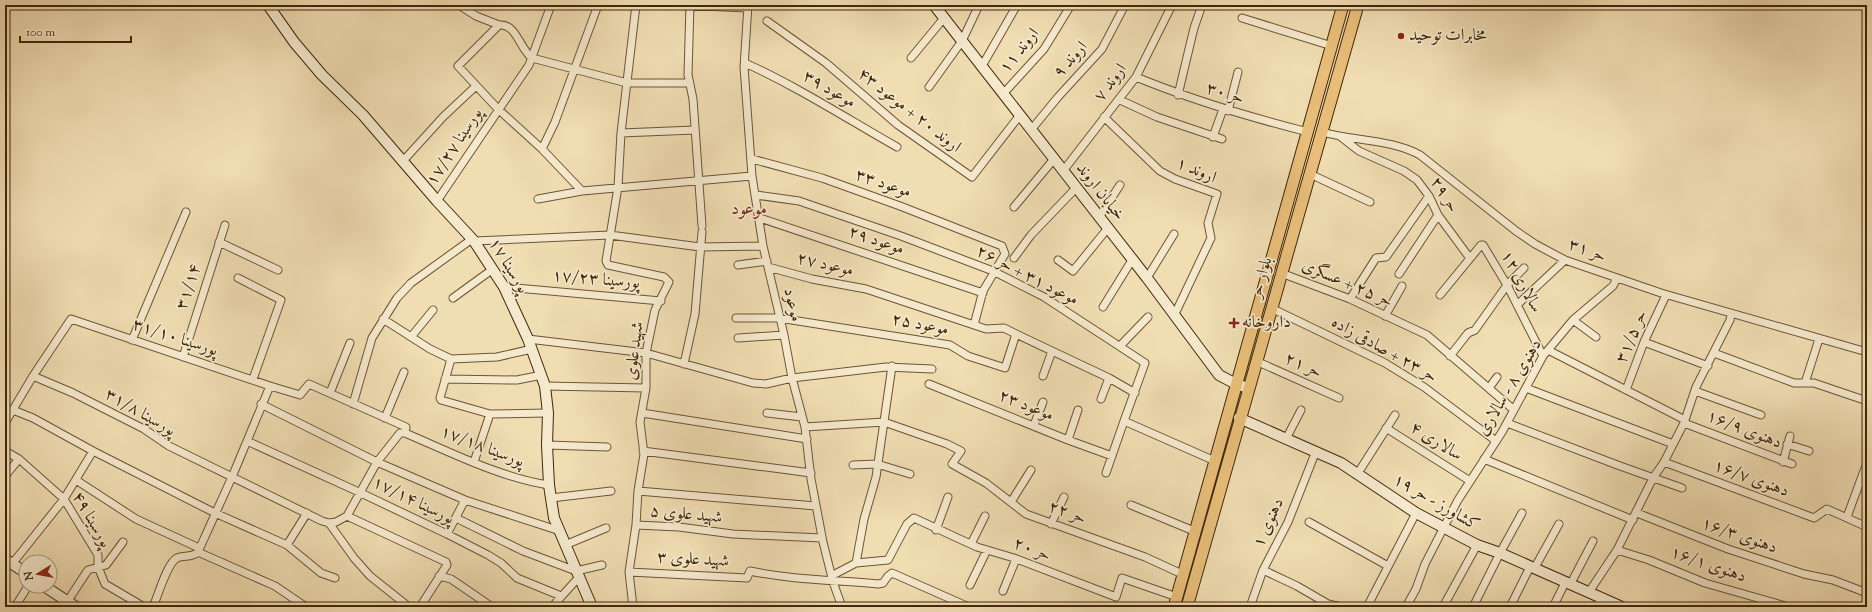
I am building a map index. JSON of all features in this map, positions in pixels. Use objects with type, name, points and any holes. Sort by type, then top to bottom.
[{"type":"main road","name":"بلوار حر","points":[[1175,602],[1343,5]]},
{"type":"main road","name":"بلوار حر","points":[[1187,607],[1358,5]]},
{"type":"street","name":"پورسینا ۱۷","points":[[268,5],[294,42],[322,76],[363,115],[437,201],[473,240],[494,269],[504,287],[528,339],[542,375],[545,386],[548,413],[549,485],[554,518],[592,607]]},
{"type":"street","points":[[459,5],[476,16],[499,25],[502,24],[513,30],[526,53],[532,58],[576,68],[627,83],[689,83]]},
{"type":"street","name":"پورسینا ۱۷/۲۷","points":[[437,201],[532,58],[551,5]]},
{"type":"street","points":[[542,149],[555,122],[576,68],[598,5]]},
{"type":"street","name":"شهید علوی","points":[[633,607],[629,572],[636,525],[638,491],[643,452],[640,422],[646,388],[646,353],[655,310],[661,301],[669,282],[664,277],[608,265],[606,261],[618,187],[622,133],[636,5]]},
{"type":"street","points":[[680,5],[747,7]]},
{"type":"street","points":[[929,87],[962,41],[979,5]]},
{"type":"street","points":[[982,66],[1017,5]]},
{"type":"street","name":"اروند ۱۱","points":[[1003,94],[1044,49],[1071,5]]},
{"type":"street","name":"اروند ۹","points":[[1031,130],[1058,97],[1102,49],[1126,5]]},
{"type":"street","name":"اروند ۷","points":[[1063,171],[1136,78],[1172,5]]},
{"type":"street","points":[[1178,95],[1194,28],[1202,5]]},
{"type":"street","points":[[684,364],[695,314],[702,229],[695,130],[689,83],[688,50],[690,6]]},
{"type":"street","name":"موعود","points":[[747,7],[745,63],[752,176],[760,218],[763,246],[784,335],[792,378],[805,427],[810,473],[822,538],[842,607]]},
{"type":"street","points":[[911,58],[940,10]]},
{"type":"street","name":"خیابان اروند","points":[[940,10],[962,41],[1147,278],[1219,375],[1236,384],[1248,388]]},
{"type":"street","points":[[1242,18],[1332,46]]},
{"type":"street","name":"اروند ۲۰ + موعود ۴۳","points":[[767,21],[826,64],[898,126],[972,177],[1020,115]]},
{"type":"street","points":[[499,25],[458,66],[498,109],[542,149],[582,191]]},
{"type":"street","name":"موعود ۳۹","points":[[745,63],[777,77],[824,103],[897,147]]},
{"type":"street","points":[[1213,137],[1226,110],[1238,72]]},
{"type":"street","name":"حر ۳۰","points":[[1136,78],[1178,95],[1226,110],[1308,132]]},
{"type":"street","points":[[403,160],[443,117],[476,86]]},
{"type":"street","points":[[1120,100],[1157,117],[1222,139]]},
{"type":"street","name":"اروند ۱","points":[[1104,117],[1160,171],[1175,179],[1217,194],[1208,223],[1211,238],[1174,316]]},
{"type":"street","points":[[622,133],[695,130]]},
{"type":"street","name":"حر ۳۱","points":[[1322,132],[1341,137],[1361,138],[1409,149],[1420,155],[1516,231],[1535,244],[1565,260],[1666,295],[1867,352]]},
{"type":"street","name":"حر ۲۹","points":[[1341,137],[1359,151],[1404,171],[1417,180],[1429,196],[1438,215],[1469,257]]},
{"type":"street","name":"موعود ۳۳","points":[[752,159],[822,178],[900,206],[1002,246]]},
{"type":"street","points":[[1014,207],[1054,159]]},
{"type":"street","points":[[1310,174],[1370,202]]},
{"type":"street","points":[[538,199],[582,191],[618,187],[752,176]]},
{"type":"street","points":[[1099,217],[1120,185]]},
{"type":"street","points":[[1014,258],[1030,235],[1076,188]]},
{"type":"street","name":"موعود ۳۱ + حر ۲۶","points":[[756,195],[799,201],[901,236],[993,271],[1044,297],[1145,363],[1106,473]]},
{"type":"street","points":[[1350,299],[1376,258],[1386,257],[1429,196]]},
{"type":"street","points":[[132,340],[186,212]]},
{"type":"street","points":[[1399,274],[1438,215]]},
{"type":"street","name":"موعود ۲۹","points":[[760,218],[982,293]]},
{"type":"street","name":"۳۱/۱۴","points":[[183,357],[225,225]]},
{"type":"street","points":[[1058,260],[1073,271],[1108,228]]},
{"type":"street","points":[[1147,278],[1174,234]]},
{"type":"street","points":[[353,404],[372,338],[397,298],[411,283],[473,240],[610,235],[700,247],[763,246]]},
{"type":"street","points":[[219,242],[278,270]]},
{"type":"street","name":"سالاری ۱۲","points":[[1469,257],[1481,245],[1483,245],[1507,285],[1543,356]]},
{"type":"street","name":"موعود ۲۵","points":[[779,318],[950,345],[968,356],[1005,368],[1016,334],[1004,328],[986,330],[974,325],[982,293],[993,271],[1005,254],[1002,246]]},
{"type":"street","points":[[1440,295],[1469,257]]},
{"type":"street","points":[[1103,307],[1132,260]]},
{"type":"street","points":[[1517,305],[1565,260]]},
{"type":"street","points":[[738,265],[768,264]]},
{"type":"street","name":"موعود ۲۷","points":[[768,264],[812,279],[866,289],[874,293],[974,325]]},
{"type":"street","points":[[1450,356],[1468,333],[1474,330],[1507,285],[1524,268]]},
{"type":"street","points":[[453,298],[494,269]]},
{"type":"street","name":"حر ۲۵ + عسگری","points":[[1282,273],[1350,299],[1427,335],[1514,410]]},
{"type":"street","points":[[238,278],[281,300],[253,380]]},
{"type":"street","name":"دهنوی ۸ - سالاری","points":[[1406,607],[1416,589],[1425,564],[1444,527],[1470,481],[1507,423],[1543,356],[1572,320],[1613,286],[1617,278]]},
{"type":"street","points":[[1386,316],[1402,286]]},
{"type":"street","name":"پورسینا ۱۷/۲۳","points":[[504,287],[661,301]]},
{"type":"street","name":"حر ۳۱/۵","points":[[1626,390],[1644,342],[1666,295]]},
{"type":"street","name":"حر ۲۳ + صادقی زاده","points":[[1271,308],[1385,363],[1424,387],[1496,441]]},
{"type":"street","points":[[411,337],[433,310]]},
{"type":"street","points":[[1589,592],[1617,550],[1635,517],[1653,478],[1664,462],[1685,422],[1695,391],[1730,320],[1731,314]]},
{"type":"street","points":[[1120,346],[1148,317]]},
{"type":"street","points":[[736,318],[779,318]]},
{"type":"street","name":"پورسینا ۳۱/۱۰","points":[[33,376],[71,319],[270,386],[300,394],[309,384],[330,393]]},
{"type":"street","points":[[383,319],[430,349],[451,359],[497,357],[532,349]]},
{"type":"street","points":[[1572,320],[1596,337]]},
{"type":"street","points":[[1016,334],[1109,378],[1135,393]]},
{"type":"street","points":[[738,338],[784,335]]},
{"type":"street","points":[[528,339],[646,353],[753,383],[766,384],[792,378],[892,366],[932,369]]},
{"type":"street","points":[[1805,383],[1819,339]]},
{"type":"street","points":[[1644,342],[1708,366]]},
{"type":"street","points":[[350,343],[330,393],[406,427],[405,433],[400,433],[376,462],[362,493],[347,516],[329,523],[354,558],[370,576],[409,607]]},
{"type":"street","name":"دهنوی ۱۶/۹","points":[[1548,350],[1685,422],[1783,462],[1792,464]]},
{"type":"street","points":[[1043,376],[1052,351]]},
{"type":"street","points":[[1714,353],[1794,383],[1814,383],[1867,401]]},
{"type":"street","points":[[451,359],[444,379],[441,400],[490,414],[548,413]]},
{"type":"street","name":"حر ۲۱","points":[[1256,361],[1339,398]]},
{"type":"street","points":[[833,578],[856,563],[864,519],[876,477],[892,366]]},
{"type":"street","points":[[385,418],[404,372]]},
{"type":"street","points":[[444,379],[517,380],[542,375]]},
{"type":"street","points":[[5,423],[33,376]]},
{"type":"street","name":"پورسینا ۳۱/۸","points":[[33,376],[80,396],[144,429],[168,446],[322,521],[329,523]]},
{"type":"street","points":[[1489,388],[1497,377]]},
{"type":"street","points":[[1101,399],[1109,378]]},
{"type":"street","name":"موعود ۲۳","points":[[929,384],[1068,440],[1112,456]]},
{"type":"street","points":[[153,607],[170,563],[178,558],[192,556],[198,550],[232,477],[270,386]]},
{"type":"street","points":[[545,386],[646,388]]},
{"type":"street","points":[[1526,388],[1673,444]]},
{"type":"street","points":[[1695,391],[1762,415]]},
{"type":"street","points":[[1034,426],[1042,402]]},
{"type":"street","points":[[262,404],[376,462],[465,500],[560,531]]},
{"type":"street","points":[[13,410],[33,418],[93,452],[215,513],[287,545],[321,573],[334,578]]},
{"type":"street","points":[[1068,440],[1078,410]]},
{"type":"street","points":[[1287,437],[1302,410]]},
{"type":"street","points":[[642,413],[807,440]]},
{"type":"street","points":[[767,413],[802,417]]},
{"type":"street","points":[[474,462],[490,414]]},
{"type":"street","points":[[1358,473],[1395,415]]},
{"type":"street","name":"کشاورز - حر ۱۹","points":[[1240,418],[1287,437],[1358,473],[1416,513],[1478,545],[1500,553],[1567,584],[1622,607]]},
{"type":"street","points":[[805,427],[884,422]]},
{"type":"street","name":"حر ۲۲","points":[[884,422],[947,444],[961,451],[952,464],[986,483],[1026,514],[1145,557],[1182,574]]},
{"type":"street","points":[[1124,422],[1215,461]]},
{"type":"street","points":[[1507,423],[1682,488]]},
{"type":"street","name":"سالاری ۴","points":[[1386,428],[1470,481]]},
{"type":"street","name":"پورسینا ۱۷/۱۸","points":[[405,433],[474,462],[531,482],[549,485]]},
{"type":"street","points":[[1783,462],[1790,436]]},
{"type":"street","name":"پورسینا ۱۷/۱۴","points":[[247,441],[362,493],[447,534],[495,559],[517,578],[561,596]]},
{"type":"street","points":[[1787,444],[1809,451]]},
{"type":"street","points":[[548,445],[608,447]]},
{"type":"street","name":"پورسینا ۴۹","points":[[5,451],[19,459],[64,499],[98,555],[98,567],[105,584],[144,607]]},
{"type":"street","name":"دهنوی ۱","points":[[1250,607],[1263,570],[1288,522],[1316,451]]},
{"type":"street","points":[[18,568],[9,562],[64,499],[93,452]]},
{"type":"street","points":[[643,452],[810,473]]},
{"type":"street","points":[[5,476],[19,459]]},
{"type":"street","name":"دهنوی ۱۶/۳","points":[[1484,459],[1635,517],[1804,574],[1833,580],[1867,593]]},
{"type":"street","name":"دهنوی ۱۶/۷","points":[[1664,462],[1814,518],[1827,509],[1846,517]]},
{"type":"street","points":[[853,465],[877,464],[910,474]]},
{"type":"street","points":[[1867,469],[1865,468],[1846,517],[1867,526]]},
{"type":"street","points":[[1010,502],[1031,470]]},
{"type":"street","points":[[76,480],[136,519],[275,586],[306,607]]},
{"type":"street","points":[[551,498],[611,490]]},
{"type":"street","points":[[638,491],[816,506]]},
{"type":"street","points":[[936,530],[948,497]]},
{"type":"street","points":[[1051,524],[1064,497]]},
{"type":"street","points":[[447,534],[465,500]]},
{"type":"street","points":[[1131,505],[1194,531]]},
{"type":"street","points":[[287,545],[307,513]]},
{"type":"street","points":[[1368,607],[1416,513]]},
{"type":"street","points":[[1473,607],[1522,513]]},
{"type":"street","points":[[347,516],[442,559],[446,565],[420,607]]},
{"type":"street","points":[[971,544],[985,516]]},
{"type":"street","points":[[456,518],[523,551],[578,574]]},
{"type":"street","name":"حر ۲۰","points":[[856,563],[888,560],[907,524],[912,519],[917,519],[936,530],[971,544],[1116,596],[1122,578],[1175,602]]},
{"type":"street","points":[[1309,522],[1388,566]]},
{"type":"street","points":[[1510,607],[1559,524]]},
{"type":"street","name":"شهید علوی ۵","points":[[636,525],[679,527],[733,534],[822,538]]},
{"type":"street","points":[[565,545],[606,528]]},
{"type":"street","points":[[1553,607],[1593,541]]},
{"type":"street","points":[[64,603],[88,570],[106,565],[123,542]]},
{"type":"street","points":[[1443,607],[1478,545]]},
{"type":"street","points":[[970,585],[987,550]]},
{"type":"street","name":"دهنوی ۱۶/۱","points":[[1617,550],[1649,560],[1705,583],[1789,607]]},
{"type":"street","points":[[1003,592],[1016,559]]},
{"type":"street","points":[[552,607],[578,574],[602,565]]},
{"type":"street","points":[[1263,570],[1328,604],[1342,607]]},
{"type":"street","name":"شهید علوی ۳","points":[[629,572],[747,578],[750,571],[775,576],[833,578]]},
{"type":"street","points":[[833,578],[883,583],[890,574],[895,574],[969,607]]},
{"type":"street","points":[[439,576],[451,579],[492,607]]},
{"type":"street","points":[[15,607],[23,594]]},
{"type":"street","points":[[53,594],[64,603],[76,607]]},
{"type":"street","points":[[1597,607],[1602,598]]},
{"type":"place","name":"مخابرات توحید","points":[[1401,36]]},
{"type":"place","name":"داروخانه","points":[[1234,323]]},
{"type":"district","name":"موعود","points":[[749,210]]}]
